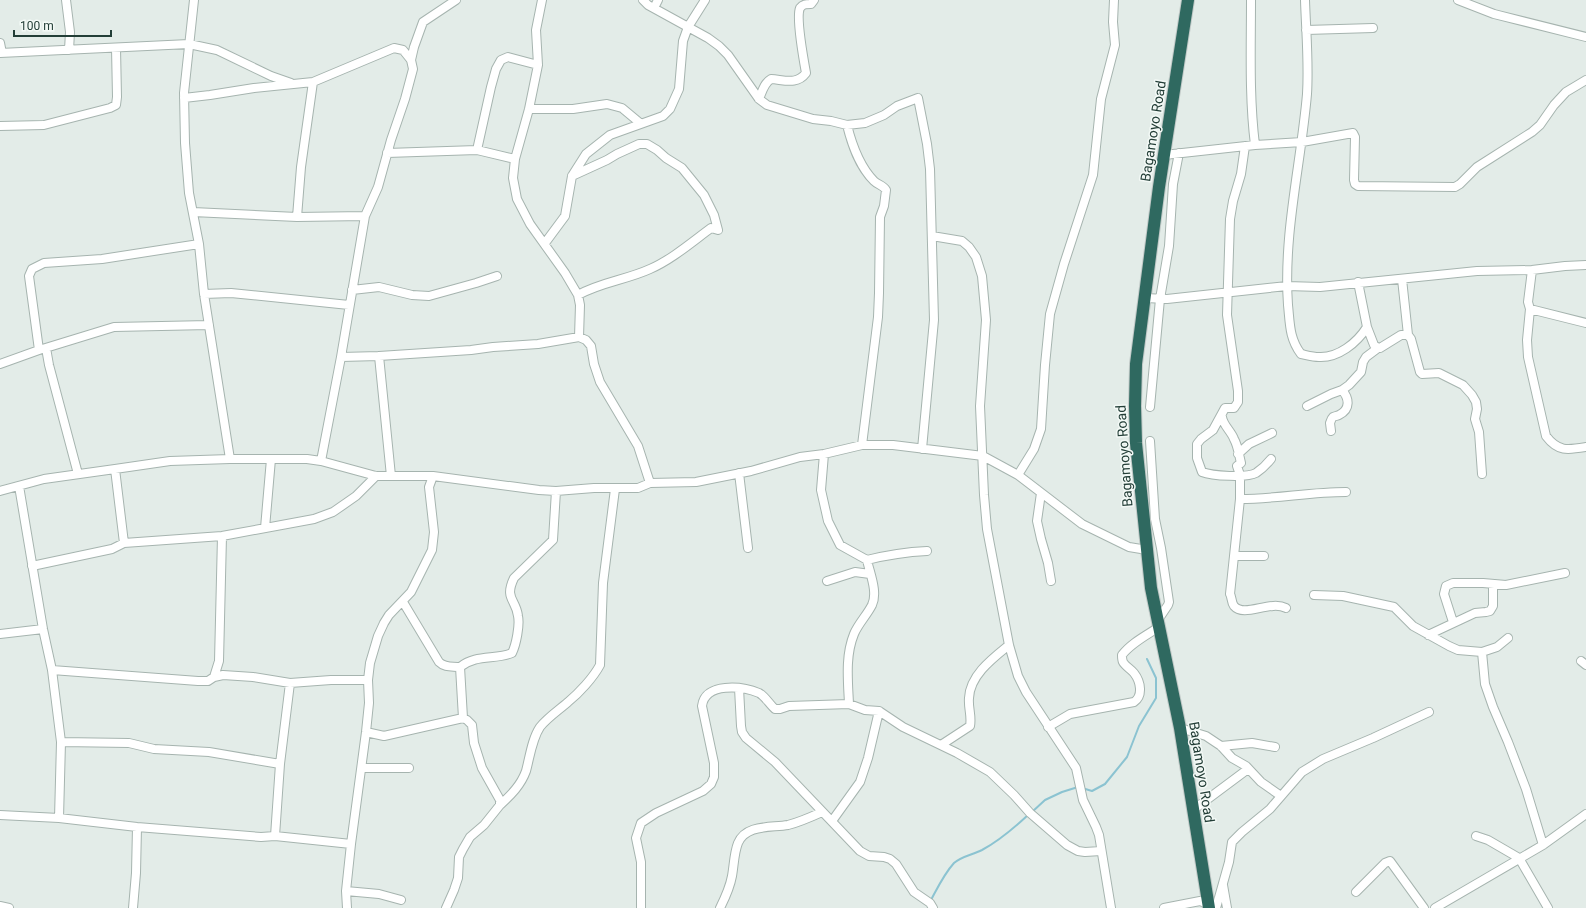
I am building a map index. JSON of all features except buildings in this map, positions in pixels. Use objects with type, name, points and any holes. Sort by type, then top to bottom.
[{"type":"highway","name":"Bagamoyo Road","points":[[1188,0],[1164,154],[1136,364],[1135,406],[1136,443],[1149,520],[1147,550],[1151,588],[1180,728],[1211,907]]},
{"type":"street","points":[[66,0],[70,32],[69,50]]},
{"type":"street","points":[[194,0],[184,98],[185,143],[189,193],[199,244],[204,294],[230,459]]},
{"type":"street","points":[[321,461],[341,357],[365,216],[378,187],[405,99],[413,70],[411,60],[414,47],[423,22],[456,0]]},
{"type":"street","points":[[542,0],[536,30],[538,65],[529,109],[515,159],[513,178],[518,199],[530,224],[574,285],[580,305],[579,338]]},
{"type":"street","points":[[642,0],[656,4],[719,46],[728,55],[759,99],[767,105],[813,119],[847,125],[865,124],[884,115],[897,106],[918,98],[927,144],[930,169],[934,320],[922,449]]},
{"type":"street","points":[[545,243],[565,216],[572,176],[586,154],[594,146],[610,135],[663,116],[670,109],[678,89],[682,50],[688,26],[705,0]]},
{"type":"street","points":[[759,99],[765,84],[771,79],[796,81],[801,79],[806,73],[799,12],[801,7],[805,4],[811,4],[814,0]]},
{"type":"street","points":[[1018,476],[1034,449],[1041,429],[1050,314],[1064,264],[1093,175],[1101,99],[1115,45],[1113,22],[1114,0]]},
{"type":"street","points":[[1251,0],[1250,65],[1252,118],[1255,144]]},
{"type":"street","points":[[1305,0],[1307,92],[1302,142],[1288,239],[1287,286],[1292,338],[1300,354],[1319,357],[1336,355],[1356,341],[1367,328]]},
{"type":"street","points":[[1458,0],[1494,14],[1586,37]]},
{"type":"street","points":[[1306,30],[1373,28]]},
{"type":"street","points":[[0,43],[1,53],[189,44],[217,50],[245,62],[271,76],[293,84]]},
{"type":"street","points":[[0,126],[44,125],[110,108],[116,105],[116,48]]},
{"type":"street","points":[[184,98],[314,82],[394,48],[403,50],[411,60]]},
{"type":"street","points":[[477,150],[491,87],[496,69],[501,60],[508,57],[538,65]]},
{"type":"street","points":[[1164,154],[1255,144],[1302,142],[1353,134],[1355,137],[1354,180],[1355,184],[1358,186],[1455,187],[1464,181],[1477,167],[1532,132],[1540,125],[1554,105],[1566,92],[1586,80]]},
{"type":"street","points":[[297,217],[302,160],[314,82]]},
{"type":"street","points":[[529,109],[573,109],[607,104],[622,108],[640,123]]},
{"type":"street","points":[[847,125],[856,154],[862,165],[874,181],[883,186],[886,190],[884,206],[880,217],[880,293],[878,317],[862,445]]},
{"type":"street","points":[[572,176],[639,144],[647,144],[682,168],[704,194],[714,215],[718,230],[711,228],[659,265],[640,273],[595,286],[578,295]]},
{"type":"street","points":[[1245,146],[1241,174],[1233,201],[1230,219],[1229,293],[1227,315],[1238,391],[1238,402],[1234,408],[1226,408],[1213,430],[1197,444],[1197,458],[1202,472],[1209,475],[1240,475],[1255,473],[1271,459]]},
{"type":"street","points":[[387,154],[477,150],[515,159]]},
{"type":"street","points":[[1150,407],[1160,299],[1169,246],[1173,184],[1179,153]]},
{"type":"street","points":[[193,212],[297,217],[365,216]]},
{"type":"street","points":[[932,236],[962,241],[969,247],[976,257],[982,276],[986,320],[980,406],[984,495],[987,529],[1009,645],[1018,676],[1026,692],[1076,768],[1083,800],[1096,827],[1111,908]]},
{"type":"street","points":[[78,474],[49,365],[43,349],[29,276],[32,269],[44,263],[102,259],[199,244]]},
{"type":"street","points":[[1145,298],[1160,299],[1287,286],[1320,287],[1477,271],[1532,270],[1565,266],[1586,266]]},
{"type":"street","points":[[1532,270],[1528,302],[1530,309],[1527,340],[1528,357],[1546,436],[1553,445],[1561,449],[1586,447]]},
{"type":"street","points":[[352,290],[379,287],[412,295],[429,296],[497,276]]},
{"type":"street","points":[[1402,279],[1408,335],[1411,339],[1420,372],[1422,374],[1439,373],[1463,385],[1472,394],[1476,402],[1477,409],[1475,419],[1479,432],[1482,474]]},
{"type":"street","points":[[1358,282],[1367,328],[1374,345],[1378,348]]},
{"type":"street","points":[[204,294],[231,293],[350,305]]},
{"type":"street","points":[[1530,309],[1586,323]]},
{"type":"street","points":[[0,364],[43,349],[114,328],[209,325]]},
{"type":"street","points":[[1307,406],[1342,390],[1361,372],[1363,362],[1366,357],[1378,348],[1401,335],[1408,335]]},
{"type":"street","points":[[341,357],[379,356],[538,344],[579,338],[586,340],[591,346],[594,364],[600,382],[638,446],[650,483]]},
{"type":"street","points":[[379,356],[391,476]]},
{"type":"street","points":[[1331,431],[1330,423],[1334,417],[1344,412],[1348,404],[1346,395],[1342,390]]},
{"type":"street","points":[[1222,417],[1223,422],[1229,428],[1235,441],[1241,463],[1237,466],[1240,475],[1240,499],[1230,594],[1232,604],[1238,610],[1273,605],[1286,608]]},
{"type":"street","points":[[1238,454],[1249,444],[1272,433]]},
{"type":"street","points":[[1048,727],[1070,714],[1134,702],[1140,696],[1137,678],[1123,662],[1122,655],[1129,647],[1159,624],[1169,602],[1161,548],[1149,520],[1150,441]]},
{"type":"street","points":[[0,491],[44,478],[115,468],[170,461],[230,459],[307,459],[321,461],[376,476],[433,476],[509,487],[556,491],[594,488],[638,488],[650,483],[696,482],[779,464],[800,457],[824,454],[862,445],[893,445],[983,456],[1018,476],[1082,524],[1129,547],[1147,550]]},
{"type":"street","points":[[824,454],[822,490],[828,521],[840,545],[867,560],[903,552],[927,551]]},
{"type":"street","points":[[265,528],[271,459]]},
{"type":"street","points":[[115,468],[124,543]]},
{"type":"street","points":[[740,473],[748,548]]},
{"type":"street","points":[[32,566],[112,549],[124,543],[222,536],[314,519],[333,512],[356,496],[376,476]]},
{"type":"street","points":[[347,908],[346,891],[350,844],[366,732],[369,703],[368,680],[370,663],[378,636],[389,615],[404,602],[411,592],[432,550],[434,532],[429,487],[433,476]]},
{"type":"street","points":[[18,486],[42,629],[52,670],[61,742],[59,818]]},
{"type":"street","points":[[446,908],[458,878],[459,857],[470,837],[484,825],[517,787],[523,777],[536,734],[541,726],[547,719],[569,701],[596,672],[600,665],[603,583],[615,488]]},
{"type":"street","points":[[404,602],[442,665],[460,666],[465,662],[482,657],[507,655],[512,653],[515,647],[519,618],[517,609],[510,596],[511,585],[514,578],[553,540],[556,491]]},
{"type":"street","points":[[1240,499],[1263,499],[1316,492],[1346,492]]},
{"type":"street","points":[[1041,493],[1037,521],[1048,563],[1051,582]]},
{"type":"street","points":[[214,677],[219,661],[222,536]]},
{"type":"street","points":[[1234,556],[1264,556]]},
{"type":"street","points":[[849,704],[848,667],[850,649],[854,634],[872,605],[874,598],[874,589],[867,560]]},
{"type":"street","points":[[827,581],[855,572],[870,574]]},
{"type":"street","points":[[1453,622],[1444,594],[1446,586],[1453,583],[1515,584],[1565,573]]},
{"type":"street","points":[[1428,635],[1475,613],[1490,611],[1493,606],[1493,584]]},
{"type":"street","points":[[1314,595],[1343,596],[1394,607],[1412,626],[1458,650],[1482,652],[1497,647],[1508,638]]},
{"type":"street","points":[[0,634],[42,629]]},
{"type":"street","points":[[941,745],[970,726],[972,720],[968,700],[972,688],[983,668],[1009,645]]},
{"type":"street","points":[[1482,652],[1485,684],[1526,789],[1543,845]]},
{"type":"street","points":[[460,666],[463,718]]},
{"type":"street","points":[[52,670],[198,681],[208,681],[214,677],[223,675],[253,677],[290,683],[331,680],[368,680]]},
{"type":"street","points":[[275,836],[280,764],[290,683]]},
{"type":"street","points":[[641,908],[641,862],[636,838],[642,822],[656,813],[703,791],[711,784],[714,777],[714,763],[702,706],[703,698],[716,690],[732,687],[761,694],[775,708],[780,709],[789,706],[849,704],[865,710],[879,711],[903,727],[941,745],[990,772],[1030,813],[1067,845],[1078,851],[1101,851]]},
{"type":"street","points":[[739,688],[741,726],[742,732],[746,738],[775,762],[860,851],[869,856],[884,857],[893,861],[914,892],[930,903],[934,908]]},
{"type":"street","points":[[832,821],[860,782],[868,758],[879,711]]},
{"type":"street","points":[[1164,908],[1196,905],[1203,902],[1211,907],[1222,884],[1229,862],[1232,842],[1242,832],[1270,810],[1302,772],[1323,759],[1429,712]]},
{"type":"street","points":[[366,732],[384,736],[463,718],[467,720],[472,725],[474,743],[482,768],[500,800],[500,805]]},
{"type":"street","points":[[1180,728],[1206,736],[1221,746],[1232,758],[1248,768],[1261,782],[1281,796]]},
{"type":"street","points":[[61,742],[129,743],[154,749],[209,752],[280,764]]},
{"type":"street","points":[[1221,746],[1252,743],[1275,746]]},
{"type":"street","points":[[362,768],[409,768]]},
{"type":"street","points":[[1193,810],[1248,768]]},
{"type":"street","points":[[720,908],[730,884],[737,846],[744,835],[756,829],[788,824],[822,812]]},
{"type":"street","points":[[1435,908],[1543,845],[1586,814]]},
{"type":"street","points":[[0,815],[59,818],[136,827],[262,837],[275,836],[350,844]]},
{"type":"street","points":[[133,908],[136,873],[136,827]]},
{"type":"street","points":[[1476,836],[1488,840],[1519,858],[1548,908]]},
{"type":"street","points":[[1356,892],[1385,863],[1390,861],[1424,908]]},
{"type":"street","points":[[1222,884],[1227,908]]},
{"type":"street","points":[[346,891],[378,894],[401,900]]},
{"type":"street","points":[[0,906],[9,908]]},
{"type":"waterway","points":[[1082,788],[1092,791],[1105,784],[1127,757],[1139,726],[1156,698],[1156,678],[1147,659]]},
{"type":"waterway","points":[[1032,812],[1045,800],[1062,792],[1078,787]]},
{"type":"waterway","points":[[931,900],[944,876],[954,863],[994,843],[1028,815]]}]
